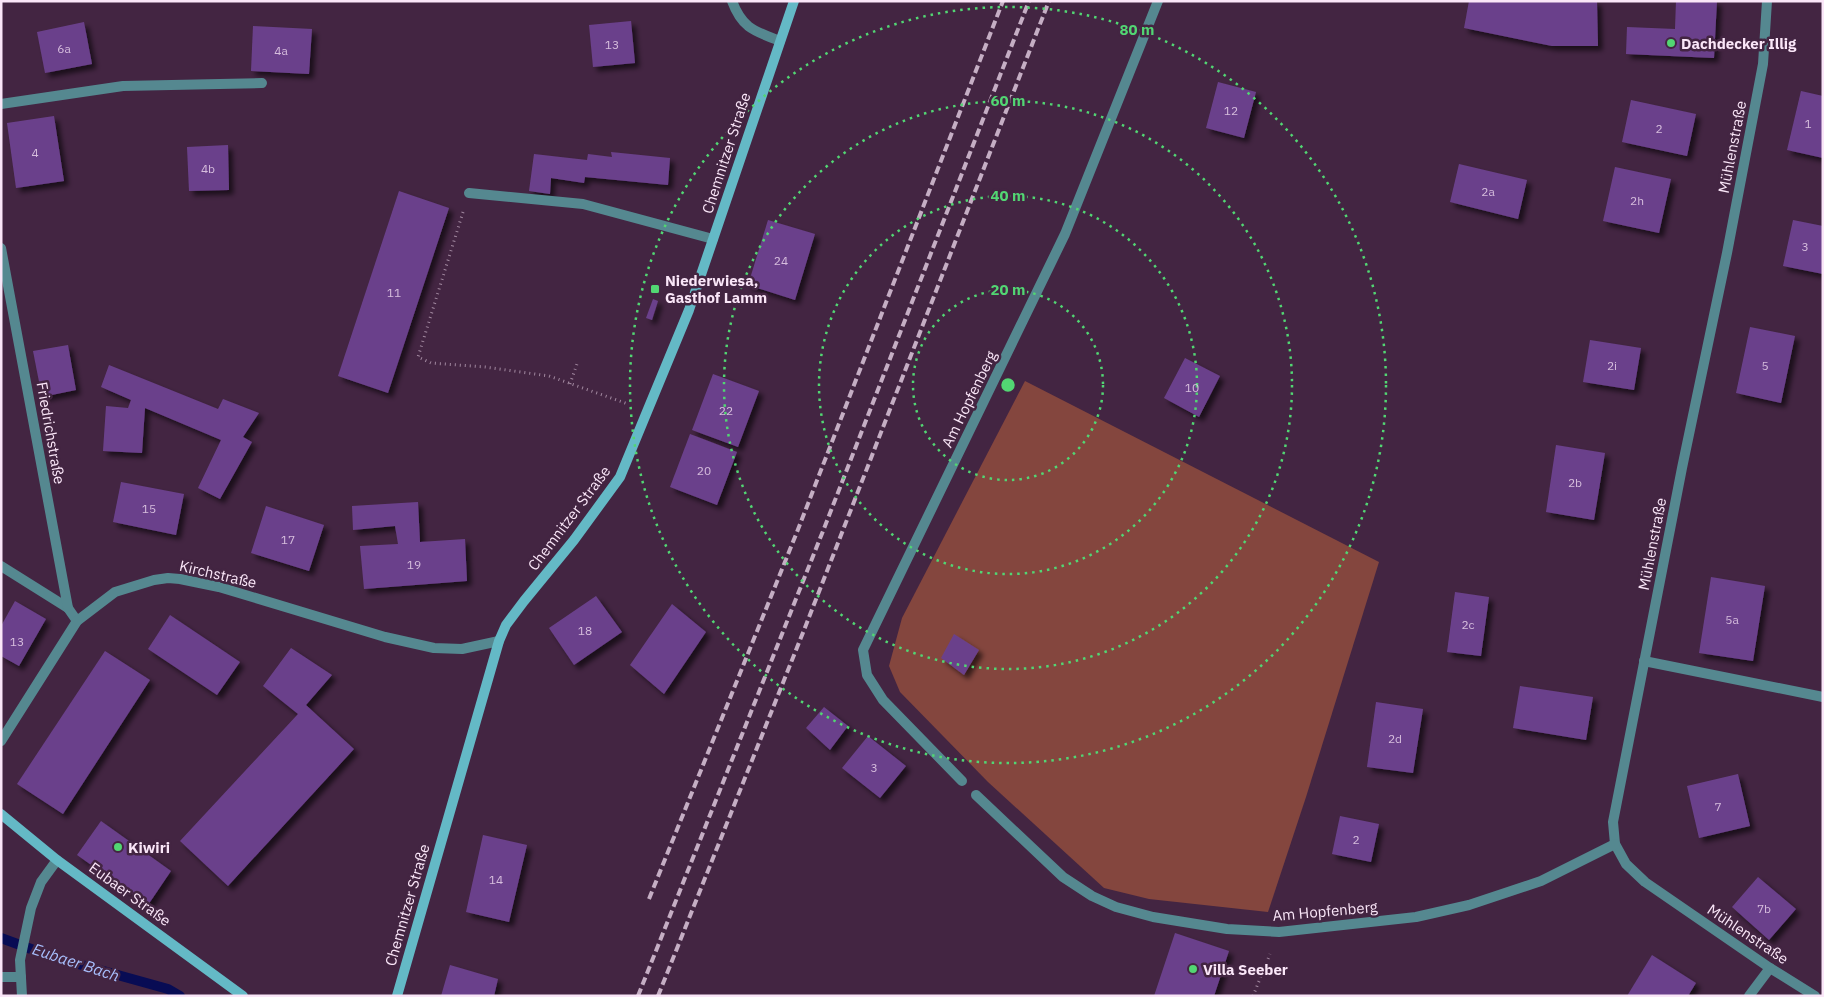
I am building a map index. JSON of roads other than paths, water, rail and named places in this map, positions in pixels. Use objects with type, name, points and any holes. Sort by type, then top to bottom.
[{"type":"main road","name":"Chemnitzer Straße","points":[[396,996],[498,641],[506,625],[574,540],[620,477],[689,310],[794,1]]},
{"type":"main road","name":"Eubaer Straße","points":[[1,814],[57,860],[243,996]]},
{"type":"street","points":[[732,1],[737,16],[753,31],[780,41]]},
{"type":"street","name":"Am Hopfenberg","points":[[962,781],[883,700],[867,675],[863,650],[1065,234],[1158,1]]},
{"type":"street","name":"Mühlenstraße","points":[[1767,1],[1762,64],[1756,102],[1613,822],[1615,844],[1626,864],[1645,882],[1770,968],[1815,996]]},
{"type":"street","points":[[1,104],[123,86],[262,83]]},
{"type":"street","points":[[469,194],[583,204],[713,239]]},
{"type":"street","name":"Friedrichstraße","points":[[1,248],[68,608],[77,621]]},
{"type":"street","points":[[1,566],[68,608]]},
{"type":"street","name":"Kirchstraße","points":[[1,741],[77,621],[115,592],[154,580],[168,578],[218,587],[385,637],[434,648],[462,649],[498,641]]},
{"type":"street","points":[[1644,661],[1823,697]]},
{"type":"street","name":"Am Hopfenberg","points":[[976,795],[1063,877],[1092,896],[1116,907],[1153,917],[1227,929],[1279,932],[1416,917],[1469,905],[1541,881],[1615,844]]},
{"type":"street","points":[[22,996],[20,960],[31,908],[41,882],[57,860]]},
{"type":"street","points":[[1749,996],[1770,968]]},
{"type":"street","points":[[1,977],[21,977]]},
{"type":"waterway","name":"Eubaer Bach","points":[[1,938],[53,957],[168,989],[180,996]]},
{"type":"railway","points":[[649,899],[797,532],[1003,1]]},
{"type":"railway","points":[[638,996],[825,526],[1029,1]]},
{"type":"railway","points":[[658,996],[806,625],[1049,1]]},
{"type":"place","name":"Dachdecker Illig","points":[[1671,43]]},
{"type":"place","name":"Niederwiesa, Gasthof Lamm","points":[[655,289]]},
{"type":"place","name":"Kiwiri","points":[[118,847]]},
{"type":"place","name":"Villa Seeber","points":[[1193,969]]}]
